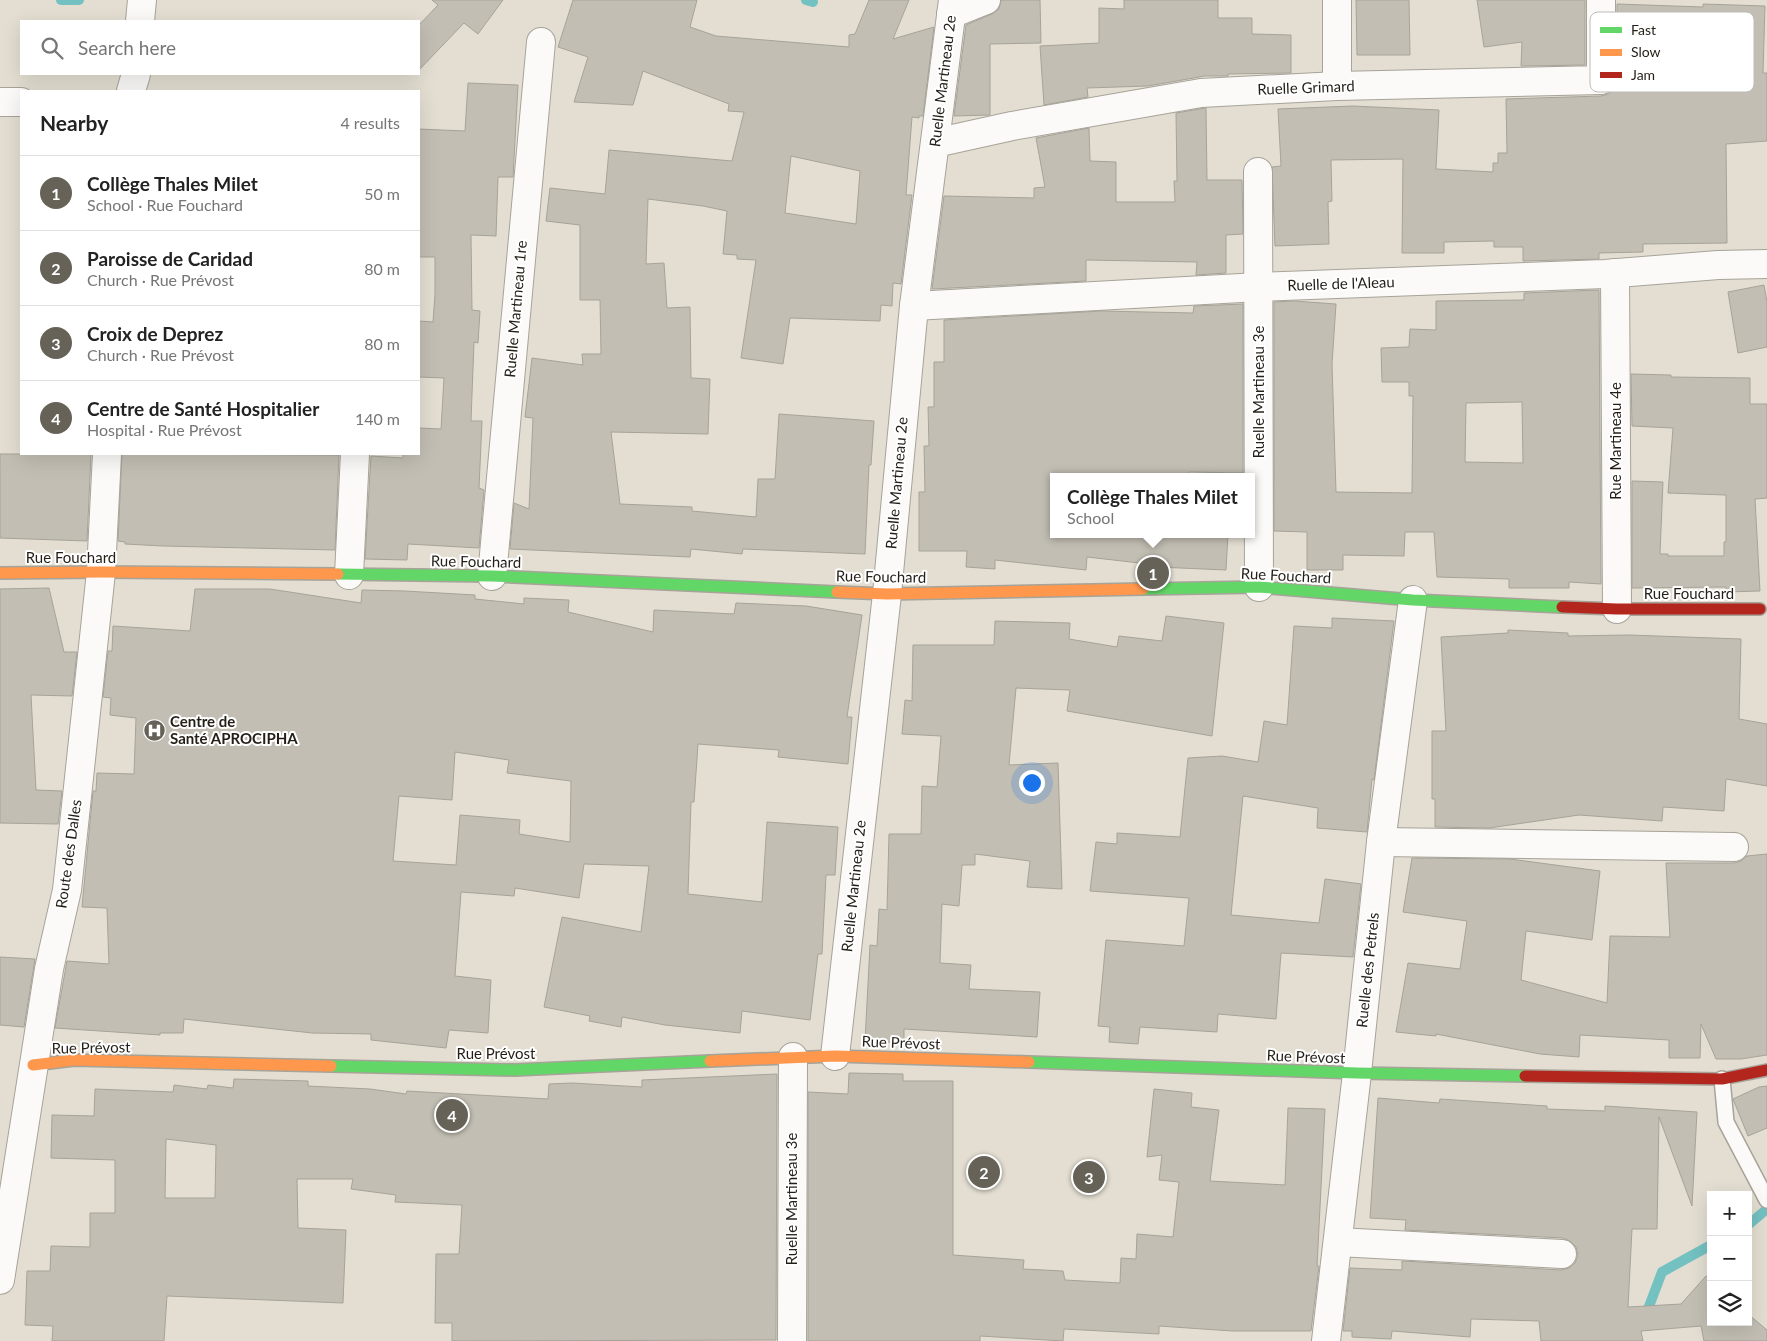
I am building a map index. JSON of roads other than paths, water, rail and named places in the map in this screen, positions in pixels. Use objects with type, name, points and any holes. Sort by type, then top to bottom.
[{"type":"street","points":[[140,20],[142,0]]},
{"type":"street","points":[[952,7],[986,0]]},
{"type":"street","points":[[1337,0],[1337,86]]},
{"type":"street","name":"Ruelle Martineau 2e","points":[[836,1056],[887,594],[914,306],[952,7]]},
{"type":"street","name":"Ruelle Martineau 1re","points":[[492,576],[541,42]]},
{"type":"street","points":[[131,90],[136,75]]},
{"type":"street","name":"Ruelle Grimard","points":[[935,143],[1012,126],[1200,93],[1337,86],[1590,80]]},
{"type":"street","points":[[0,102],[20,102]]},
{"type":"street","name":"Ruelle Martineau 3e","points":[[1258,172],[1260,587]]},
{"type":"street","name":"Ruelle de l'Aleau","points":[[914,306],[1260,287],[1615,273],[1718,265],[1767,264]]},
{"type":"street","name":"Rue Martineau 4e","points":[[1615,273],[1617,609]]},
{"type":"street","name":"Route des Dalles","points":[[0,1280],[48,969],[67,890],[100,572],[108,455]]},
{"type":"street","points":[[349,575],[355,455]]},
{"type":"street","name":"Rue Fouchard","points":[[0,573],[100,572],[492,576],[887,594],[1260,587],[1413,600],[1617,609],[1760,609]]},
{"type":"street","name":"Ruelle des Petrels","points":[[1326,1341],[1381,842],[1413,600]]},
{"type":"street","points":[[1381,842],[1734,847]]},
{"type":"street","name":"Rue Prévost","points":[[33,1065],[74,1060],[515,1070],[836,1056],[1357,1073],[1722,1079],[1767,1070]]},
{"type":"street","name":"Ruelle Martineau 3e","points":[[792,1341],[793,1057]]},
{"type":"street","points":[[1338,1242],[1562,1254]]},
{"type":"lane","points":[[1722,1079],[1726,1122],[1767,1200]]},
{"type":"waterway","points":[[61,0],[79,0]]},
{"type":"waterway","points":[[806,0],[813,2]]},
{"type":"waterway","points":[[1752,1222],[1767,1209]]},
{"type":"waterway","points":[[1645,1317],[1662,1272],[1707,1247]]},
{"type":"place","name":"Collège Thales Milet","points":[[1153,573]]},
{"type":"place","name":"Centre de Santé APROCIPHA","points":[[154,731]]},
{"type":"place","name":"Centre de Santé Hospitalier","points":[[452,1115]]},
{"type":"place","name":"Paroisse de Caridad","points":[[984,1172]]},
{"type":"place","name":"Croix de Deprez","points":[[1089,1177]]}]
